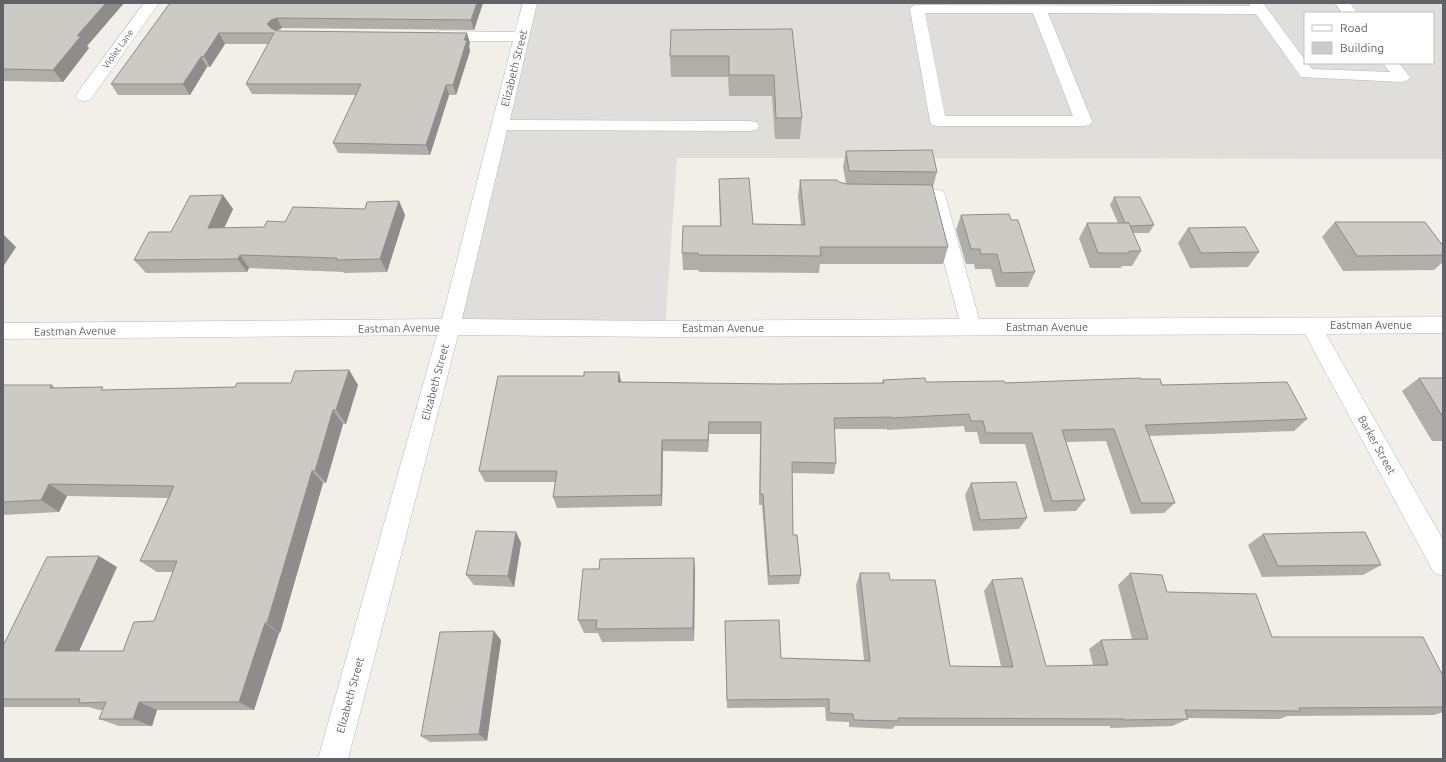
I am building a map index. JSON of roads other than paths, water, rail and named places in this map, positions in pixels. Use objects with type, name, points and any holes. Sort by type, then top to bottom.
[{"type":"street","name":"Violet Lane","points":[[84,96],[152,3]]},
{"type":"street","name":"Elizabeth Street","points":[[333,759],[450,327],[530,3]]},
{"type":"street","points":[[1342,3],[1349,12]]},
{"type":"street","points":[[1039,9],[1084,120],[938,120],[917,6],[990,6],[1039,9],[1083,6],[1258,6],[1307,74],[1402,77],[1392,64]]},
{"type":"street","points":[[421,36],[522,36]]},
{"type":"street","points":[[500,125],[750,126]]},
{"type":"street","points":[[890,195],[936,195],[971,327]]},
{"type":"street","name":"Eastman Avenue","points":[[3,331],[450,327],[673,329],[1443,325]]},
{"type":"street","name":"Barker Street","points":[[1311,326],[1443,564]]}]
